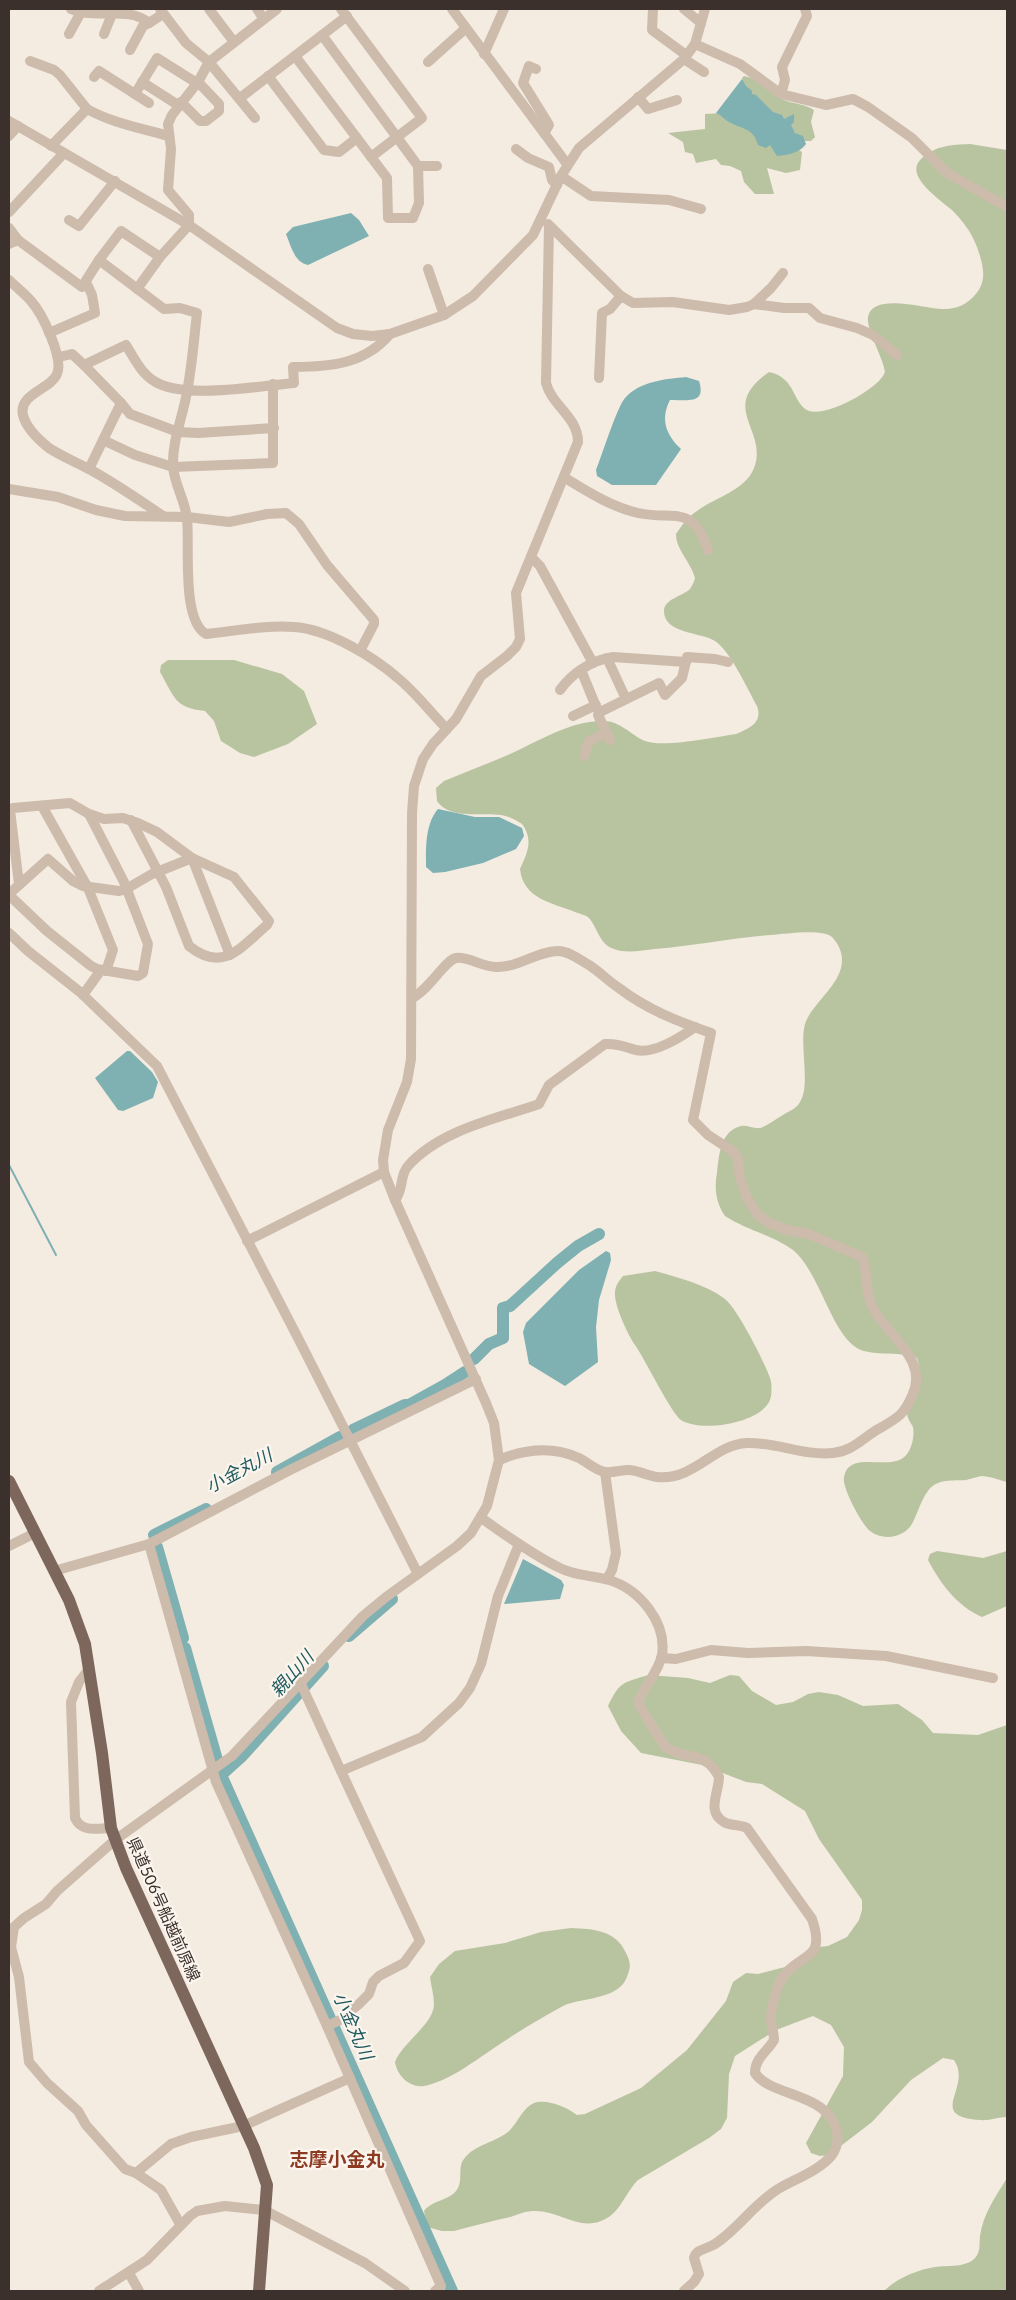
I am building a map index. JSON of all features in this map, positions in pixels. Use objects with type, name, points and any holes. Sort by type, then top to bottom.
[{"type":"main road","name":"県道506号船越前原線","points":[[9,1481],[78,1622],[89,1669],[111,1828],[115,1840],[254,2148],[268,2185],[264,2210],[259,2291]]},
{"type":"street","points":[[209,9],[234,42]]},
{"type":"street","points":[[256,9],[264,19]]},
{"type":"street","points":[[137,289],[160,257],[189,225],[189,215],[168,190],[170,149],[168,124],[210,62],[277,9]]},
{"type":"street","points":[[452,9],[568,164]]},
{"type":"street","points":[[484,54],[504,9]]},
{"type":"street","points":[[653,9],[652,30],[704,72]]},
{"type":"street","points":[[684,9],[701,22]]},
{"type":"street","points":[[180,2224],[160,2190],[136,2173],[125,2170],[86,2125],[78,2111],[47,2083],[29,2062],[19,1977],[11,1946],[11,1936],[18,1922],[46,1904],[57,1891],[115,1840],[232,1756],[302,1687],[342,1636],[363,1616],[457,1546],[471,1533],[481,1518],[493,1490],[498,1460],[494,1423],[384,1172],[383,1160],[388,1130],[407,1082],[411,1060],[412,813],[414,786],[423,759],[456,719],[481,676],[512,652],[520,639],[521,629],[515,601],[516,593],[565,478],[578,442],[575,425],[552,398],[546,383],[546,222],[559,181],[568,164],[588,139],[685,57],[695,44],[705,9]]},
{"type":"street","points":[[780,94],[786,80],[782,67],[807,16],[805,9]]},
{"type":"street","points":[[69,34],[76,11],[137,14],[149,22]]},
{"type":"street","points":[[130,50],[143,26],[162,11],[186,43],[210,62],[255,118]]},
{"type":"street","points":[[240,98],[322,35],[344,12],[421,117],[371,157]]},
{"type":"street","points":[[104,34],[112,14]]},
{"type":"street","points":[[428,62],[466,28]]},
{"type":"street","points":[[295,56],[387,178],[388,218],[413,218],[419,203],[418,166],[322,35]]},
{"type":"street","points":[[695,44],[740,64],[780,94],[826,105],[853,99],[912,138],[947,173],[1007,207]]},
{"type":"street","points":[[135,94],[142,82],[157,58],[198,82],[219,104],[218,110],[206,121],[200,121],[180,104],[142,82]]},
{"type":"street","points":[[30,61],[54,70],[87,110],[105,120],[127,123],[168,136]]},
{"type":"street","points":[[536,69],[529,66],[523,83],[549,125],[544,133]]},
{"type":"street","points":[[94,77],[99,71],[149,103]]},
{"type":"street","points":[[268,76],[324,150],[339,152],[357,138]]},
{"type":"street","points":[[638,97],[648,108],[676,100]]},
{"type":"street","points":[[51,146],[87,110]]},
{"type":"street","points":[[9,136],[13,124],[115,181],[189,225],[337,328],[353,334],[372,336],[390,334],[444,315],[473,296],[546,222]]},
{"type":"street","points":[[516,149],[528,158],[549,167],[552,180],[559,181],[591,196],[669,200],[701,209]]},
{"type":"street","points":[[9,212],[64,153]]},
{"type":"street","points":[[418,166],[437,166]]},
{"type":"street","points":[[69,220],[79,226],[115,181]]},
{"type":"street","points":[[546,222],[621,296],[633,303],[673,302],[728,310],[747,307],[754,304],[771,288],[783,273]]},
{"type":"street","points":[[9,228],[13,242],[82,287],[121,230],[160,257]]},
{"type":"street","points":[[100,260],[164,309],[180,308],[197,313],[187,391],[173,467],[187,517],[191,600],[196,622],[203,633],[293,627],[318,632],[360,651],[398,677],[447,729]]},
{"type":"street","points":[[428,268],[444,315]]},
{"type":"street","points":[[9,280],[30,300],[49,333],[59,357],[60,366],[57,376],[26,401],[23,416],[38,438],[49,448],[89,469],[164,517]]},
{"type":"street","points":[[49,333],[95,313],[92,295],[86,282]]},
{"type":"street","points":[[599,378],[602,313],[610,309],[621,296]]},
{"type":"street","points":[[754,304],[809,308],[820,318],[858,328],[873,335],[897,355]]},
{"type":"street","points":[[84,364],[126,345],[139,367],[153,381],[187,391],[294,383],[293,367],[327,366],[348,362],[370,351],[390,334]]},
{"type":"street","points":[[59,357],[72,354],[84,364],[130,414],[178,432],[198,433],[274,428]]},
{"type":"street","points":[[103,440],[135,455],[173,467],[273,463],[273,384]]},
{"type":"street","points":[[89,469],[121,403]]},
{"type":"street","points":[[565,478],[607,502],[639,513],[678,516],[688,520],[699,527],[708,550]]},
{"type":"street","points":[[9,489],[58,497],[110,514],[187,517],[229,522],[256,515],[282,512],[294,518],[327,565],[374,620],[374,624],[360,651]]},
{"type":"street","points":[[532,557],[540,566],[593,663]]},
{"type":"street","points":[[573,716],[626,699],[659,683],[665,695],[682,678],[687,657],[701,657],[728,662]]},
{"type":"street","points":[[607,658],[626,699]]},
{"type":"street","points":[[560,690],[566,682],[581,670],[607,658],[686,662]]},
{"type":"street","points":[[581,670],[598,708],[598,715],[608,737],[589,741],[584,756]]},
{"type":"street","points":[[19,884],[10,810],[13,808],[70,803],[89,814],[104,818],[131,820],[157,832],[192,858],[234,877],[270,921],[230,955],[223,958],[208,958],[190,946],[159,871],[131,820]]},
{"type":"street","points":[[42,806],[88,888],[112,950],[104,970],[83,995]]},
{"type":"street","points":[[89,814],[126,889],[148,944],[143,973],[138,976],[91,966],[47,931],[9,895],[19,884],[48,859],[73,881],[88,888],[114,891],[126,889],[136,881],[192,858]]},
{"type":"street","points":[[192,858],[230,955]]},
{"type":"street","points":[[9,933],[83,995],[157,1066],[418,1574]]},
{"type":"street","points":[[412,998],[427,988],[449,962],[456,958],[468,958],[478,965],[497,968],[558,951],[569,953],[603,974],[618,988],[644,1004],[710,1033],[693,1120],[708,1135],[734,1152],[738,1159],[740,1178],[745,1192],[757,1214],[787,1230],[809,1234],[862,1257],[870,1302],[876,1314],[899,1341],[912,1361],[917,1375],[914,1392],[905,1412],[848,1450],[836,1453],[806,1453],[758,1443],[744,1443],[716,1456],[686,1474],[670,1478],[656,1477],[630,1470],[605,1472],[579,1458],[553,1450],[537,1449],[498,1460]]},
{"type":"street","points":[[395,1200],[400,1194],[402,1175],[407,1167],[426,1150],[457,1133],[539,1104],[549,1085],[606,1044],[616,1043],[638,1051],[666,1045],[695,1028]]},
{"type":"street","points":[[247,1241],[384,1172]]},
{"type":"street","points":[[54,1571],[149,1544],[292,1470],[476,1379]]},
{"type":"street","points":[[605,1472],[616,1553],[612,1570],[607,1580]]},
{"type":"street","points":[[481,1518],[559,1568],[586,1577],[620,1584],[633,1592],[653,1614],[659,1633],[661,1658],[638,1702],[642,1710],[665,1747],[674,1752],[698,1756],[714,1768],[719,1777],[714,1796],[716,1815],[724,1822],[747,1828],[812,1919],[817,1932],[817,1942],[812,1951],[782,1977],[772,2010],[774,2040],[763,2052],[755,2067],[755,2073],[766,2083],[805,2098],[824,2111],[834,2121],[838,2133],[836,2146],[826,2161],[811,2172],[776,2190],[714,2244],[699,2251],[694,2258],[698,2274],[694,2282],[684,2291]]},
{"type":"street","points":[[9,1546],[35,1533]]},
{"type":"street","points":[[149,1544],[216,1782],[350,2078],[440,2290]]},
{"type":"street","points":[[340,1771],[422,1737],[459,1703],[470,1688],[481,1664],[498,1596],[519,1544]]},
{"type":"street","points":[[661,1658],[684,1658],[711,1650],[748,1653],[806,1651],[886,1656],[994,1678]]},
{"type":"street","points":[[89,1669],[79,1682],[71,1702],[75,1818],[80,1826],[86,1829],[111,1828]]},
{"type":"street","points":[[302,1687],[420,1941],[404,1964],[379,1976],[373,1982],[369,1994],[340,2020],[327,2026]]},
{"type":"street","points":[[136,2173],[140,2172],[171,2144],[191,2137],[243,2126],[350,2078]]},
{"type":"street","points":[[103,2290],[151,2256],[180,2224],[197,2210],[224,2206],[264,2210],[365,2263],[405,2291]]},
{"type":"street","points":[[129,2273],[139,2291]]},
{"type":"green space","points":[[744,76],[760,83],[784,100],[807,106],[814,110],[811,122],[815,137],[811,141],[802,141],[791,127],[752,97],[744,85],[742,78]]},
{"type":"green space","points":[[723,113],[802,152],[800,170],[786,173],[767,168],[774,194],[755,194],[744,182],[741,171],[730,166],[721,165],[716,159],[696,163],[693,154],[685,152],[683,142],[668,133],[705,129],[705,114]]},
{"type":"green space","points":[[970,144],[1007,150],[1007,1482],[981,1476],[936,1484],[921,1502],[910,1527],[900,1534],[888,1537],[876,1534],[867,1527],[849,1498],[844,1478],[847,1470],[852,1465],[868,1462],[895,1461],[906,1456],[913,1440],[913,1427],[907,1413],[917,1379],[919,1365],[917,1358],[902,1354],[868,1352],[854,1346],[838,1326],[810,1271],[802,1260],[793,1250],[785,1245],[725,1216],[718,1201],[716,1190],[720,1152],[729,1133],[741,1126],[763,1127],[792,1110],[800,1102],[805,1086],[803,1043],[805,1024],[810,1014],[833,984],[839,974],[842,963],[840,951],[833,938],[822,933],[804,932],[635,951],[614,949],[605,944],[588,917],[540,898],[527,887],[522,879],[520,869],[528,847],[528,836],[522,824],[512,818],[493,814],[466,814],[450,811],[437,801],[436,788],[444,781],[579,724],[604,721],[615,723],[645,741],[664,743],[736,734],[754,724],[758,716],[757,706],[727,653],[715,641],[676,628],[666,619],[664,611],[667,603],[690,589],[695,578],[678,545],[676,534],[685,521],[694,513],[737,488],[750,476],[757,454],[745,408],[747,397],[754,385],[769,372],[785,380],[800,403],[809,411],[817,412],[839,406],[873,386],[881,379],[885,372],[868,322],[872,309],[890,303],[949,309],[965,303],[977,292],[982,281],[983,271],[980,255],[973,238],[959,217],[926,188],[917,173],[917,166],[921,159],[932,151],[950,145]]},
{"type":"green space","points":[[168,660],[234,660],[282,674],[304,691],[317,724],[288,744],[254,757],[240,753],[221,741],[214,721],[205,711],[181,704],[172,694],[160,672],[161,665]]},
{"type":"green space","points":[[655,1271],[700,1285],[725,1299],[730,1304],[750,1336],[770,1378],[771,1398],[764,1408],[755,1415],[730,1424],[702,1426],[690,1424],[681,1420],[677,1415],[629,1334],[615,1298],[616,1288],[623,1276]]},
{"type":"green space","points":[[937,1551],[983,1558],[1007,1551],[1007,1606],[982,1617],[965,1607],[950,1593],[928,1560],[930,1554]]},
{"type":"green space","points":[[648,1675],[688,1678],[710,1683],[730,1675],[739,1676],[752,1691],[776,1705],[793,1702],[808,1694],[819,1692],[838,1695],[863,1706],[898,1704],[922,1720],[933,1733],[978,1735],[1007,1725],[1007,2117],[980,2120],[955,2113],[953,2107],[958,2070],[954,2060],[943,2058],[911,2080],[872,2122],[829,2155],[820,2156],[811,2153],[806,2143],[843,2076],[844,2047],[831,2025],[813,2016],[776,2030],[735,2056],[729,2074],[727,2118],[721,2129],[638,2180],[620,2206],[607,2218],[588,2223],[543,2211],[533,2211],[454,2231],[442,2231],[427,2227],[424,2211],[427,2207],[449,2197],[456,2191],[460,2183],[461,2166],[464,2159],[474,2150],[509,2131],[525,2110],[533,2103],[553,2103],[577,2115],[585,2114],[641,2088],[687,2050],[726,2001],[733,1982],[746,1973],[758,1974],[785,1967],[819,1947],[828,1946],[847,1937],[859,1920],[862,1900],[819,1839],[805,1811],[762,1784],[746,1782],[702,1765],[641,1753],[621,1731],[608,1706],[619,1687]]},
{"type":"green space","points":[[571,1928],[603,1932],[622,1945],[630,1966],[626,1980],[620,1987],[600,1997],[577,2001],[563,2006],[443,2080],[419,2086],[409,2083],[401,2076],[395,2062],[404,2048],[424,2026],[433,2011],[434,2001],[430,1977],[439,1964],[455,1951],[505,1943],[541,1932]]},
{"type":"green space","points":[[1007,2178],[1007,2291],[884,2291],[901,2278],[914,2272],[935,2267],[962,2265],[975,2258],[979,2250],[984,2220]]},
{"type":"water","points":[[742,79],[752,91],[752,94],[756,95],[773,112],[782,115],[784,119],[794,114],[794,122],[791,125],[795,133],[803,136],[806,144],[800,150],[777,156],[770,145],[766,148],[758,145],[751,133],[716,113]]},
{"type":"water","points":[[351,213],[359,220],[369,236],[308,265],[299,261],[291,248],[286,234],[293,227]]},
{"type":"water","points":[[686,377],[699,381],[700,394],[693,400],[670,400],[665,414],[666,426],[668,432],[681,449],[656,485],[612,485],[597,476],[596,470],[614,421],[625,398],[631,392],[646,384]]},
{"type":"water","points":[[438,809],[475,817],[499,817],[522,828],[524,836],[516,849],[483,863],[433,873],[426,867],[426,844],[428,829]]},
{"type":"water","points":[[127,1051],[130,1051],[152,1072],[158,1082],[153,1098],[123,1111],[118,1110],[95,1078]]},
{"type":"water","points":[[606,1251],[610,1253],[611,1260],[599,1300],[596,1327],[598,1362],[565,1386],[529,1364],[523,1332],[526,1323],[579,1270]]},
{"type":"water","points":[[523,1559],[561,1580],[564,1585],[560,1599],[504,1604]]},
{"type":"waterway","points":[[9,1165],[56,1255]]},
{"type":"waterway","name":"小金丸川","points":[[474,1359],[489,1344],[503,1338],[503,1308],[510,1306],[578,1246],[599,1234]]},
{"type":"waterway","name":"小金丸川","points":[[353,1430],[405,1405],[409,1405],[465,1372]]},
{"type":"waterway","name":"小金丸川","points":[[277,1472],[340,1437]]},
{"type":"waterway","name":"小金丸川","points":[[154,1535],[206,1509]]},
{"type":"waterway","name":"小金丸川","points":[[157,1547],[183,1638]]},
{"type":"waterway","name":"親山川","points":[[349,1636],[392,1599]]},
{"type":"waterway","name":"小金丸川","points":[[185,1648],[217,1760]]},
{"type":"waterway","name":"小金丸川","points":[[323,1666],[242,1756],[221,1775],[452,2291]]},
{"type":"district","name":"志摩小金丸","points":[[337,2159]]}]
